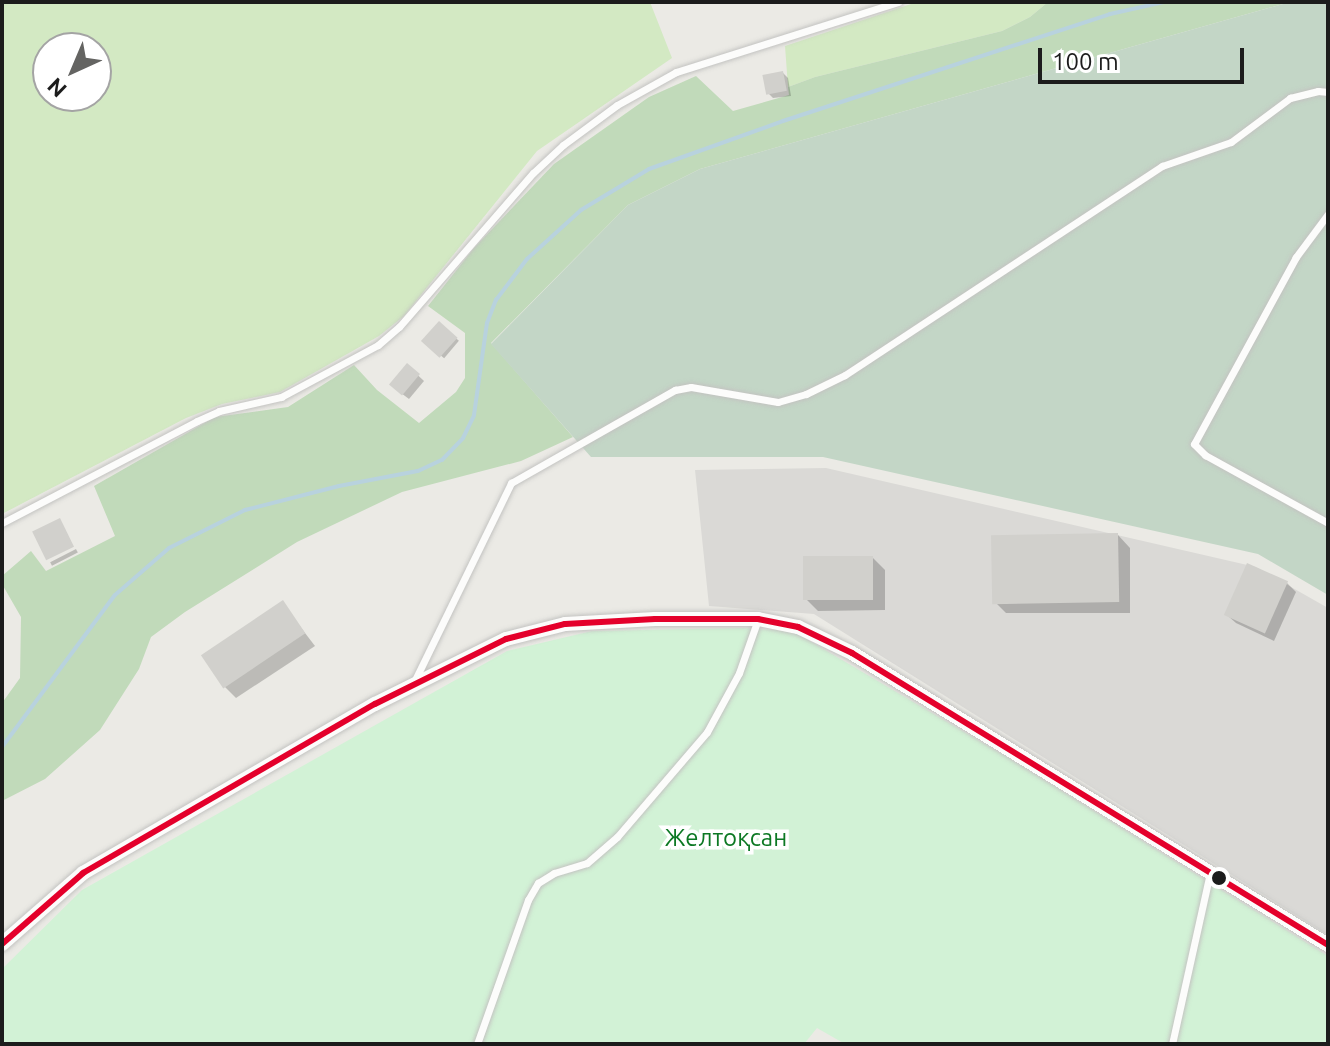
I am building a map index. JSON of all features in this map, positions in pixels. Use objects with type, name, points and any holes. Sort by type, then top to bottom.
[{"type":"street","points":[[2,944],[83,873],[412,686],[506,639],[565,624],[655,619],[758,619],[798,627],[852,653],[1328,945]]},
{"type":"lane","points":[[2,523],[197,421],[219,411],[291,393],[378,345],[399,327],[533,173],[563,145],[617,105],[676,72],[898,2]]},
{"type":"lane","points":[[412,686],[511,483],[675,390],[691,387],[778,402],[806,394],[845,375],[1162,166],[1231,142],[1290,98],[1328,92]]},
{"type":"lane","points":[[1328,214],[1296,257],[1194,444],[1205,455],[1328,523]]},
{"type":"lane","points":[[477,1044],[528,900],[538,883],[554,873],[587,863],[617,837],[707,732],[739,673],[758,619]]},
{"type":"lane","points":[[1172,1044],[1210,872]]},
{"type":"shaded area","points":[[826,468],[1256,567],[1328,608],[1328,935],[814,614],[709,606],[695,470]]},
{"type":"green space","points":[[2,2],[650,2],[672,58],[537,151],[404,316],[379,336],[280,392],[222,404],[186,418],[2,514]]},
{"type":"green space","points":[[917,2],[1048,2],[1030,17],[1002,31],[815,77],[788,87],[785,46]]},
{"type":"green space","points":[[1048,2],[1290,2],[700,169],[628,205],[491,343],[573,437],[521,461],[402,492],[297,542],[185,612],[151,637],[139,669],[100,730],[45,779],[2,801],[2,703],[20,678],[21,617],[2,584],[2,576],[31,551],[46,571],[115,536],[94,486],[215,417],[288,407],[354,365],[377,390],[419,423],[456,392],[465,378],[465,333],[428,306],[474,248],[554,164],[649,97],[696,76],[733,111],[789,95],[788,87],[815,77],[1002,31],[1030,17]]},
{"type":"green space","points":[[1290,2],[1328,2],[1328,595],[1258,554],[823,457],[591,457],[491,344],[628,205],[700,169]]},
{"type":"green space","name":"Желтоқсан","points":[[743,628],[793,631],[1010,759],[1328,956],[1328,1044],[845,1044],[817,1028],[804,1044],[2,1044],[2,969],[82,890],[507,651],[592,631]]},
{"type":"building","points":[[783,71],[787,91],[766,95],[762,75]]},
{"type":"building","points":[[439,321],[458,338],[440,358],[421,341]]},
{"type":"building","points":[[407,363],[420,374],[402,395],[389,384]]},
{"type":"building","points":[[60,518],[74,547],[46,560],[32,532]]},
{"type":"building","points":[[1118,533],[1119,602],[992,604],[991,535]]},
{"type":"building","points":[[803,556],[873,556],[873,600],[803,600]]},
{"type":"building","points":[[1247,563],[1288,581],[1265,633],[1224,615]]},
{"type":"building","points":[[283,600],[305,633],[223,689],[201,655]]},
{"type":"waterway","points":[[2,747],[115,595],[169,548],[245,510],[339,486],[418,471],[442,460],[463,438],[474,415],[487,323],[496,300],[527,259],[581,210],[649,169],[783,121],[1110,14],[1164,2]]},
{"type":"transit line","points":[[2,944],[83,873],[375,704],[506,639],[565,624],[655,619],[758,619],[798,627],[852,653],[1328,945]]}]
